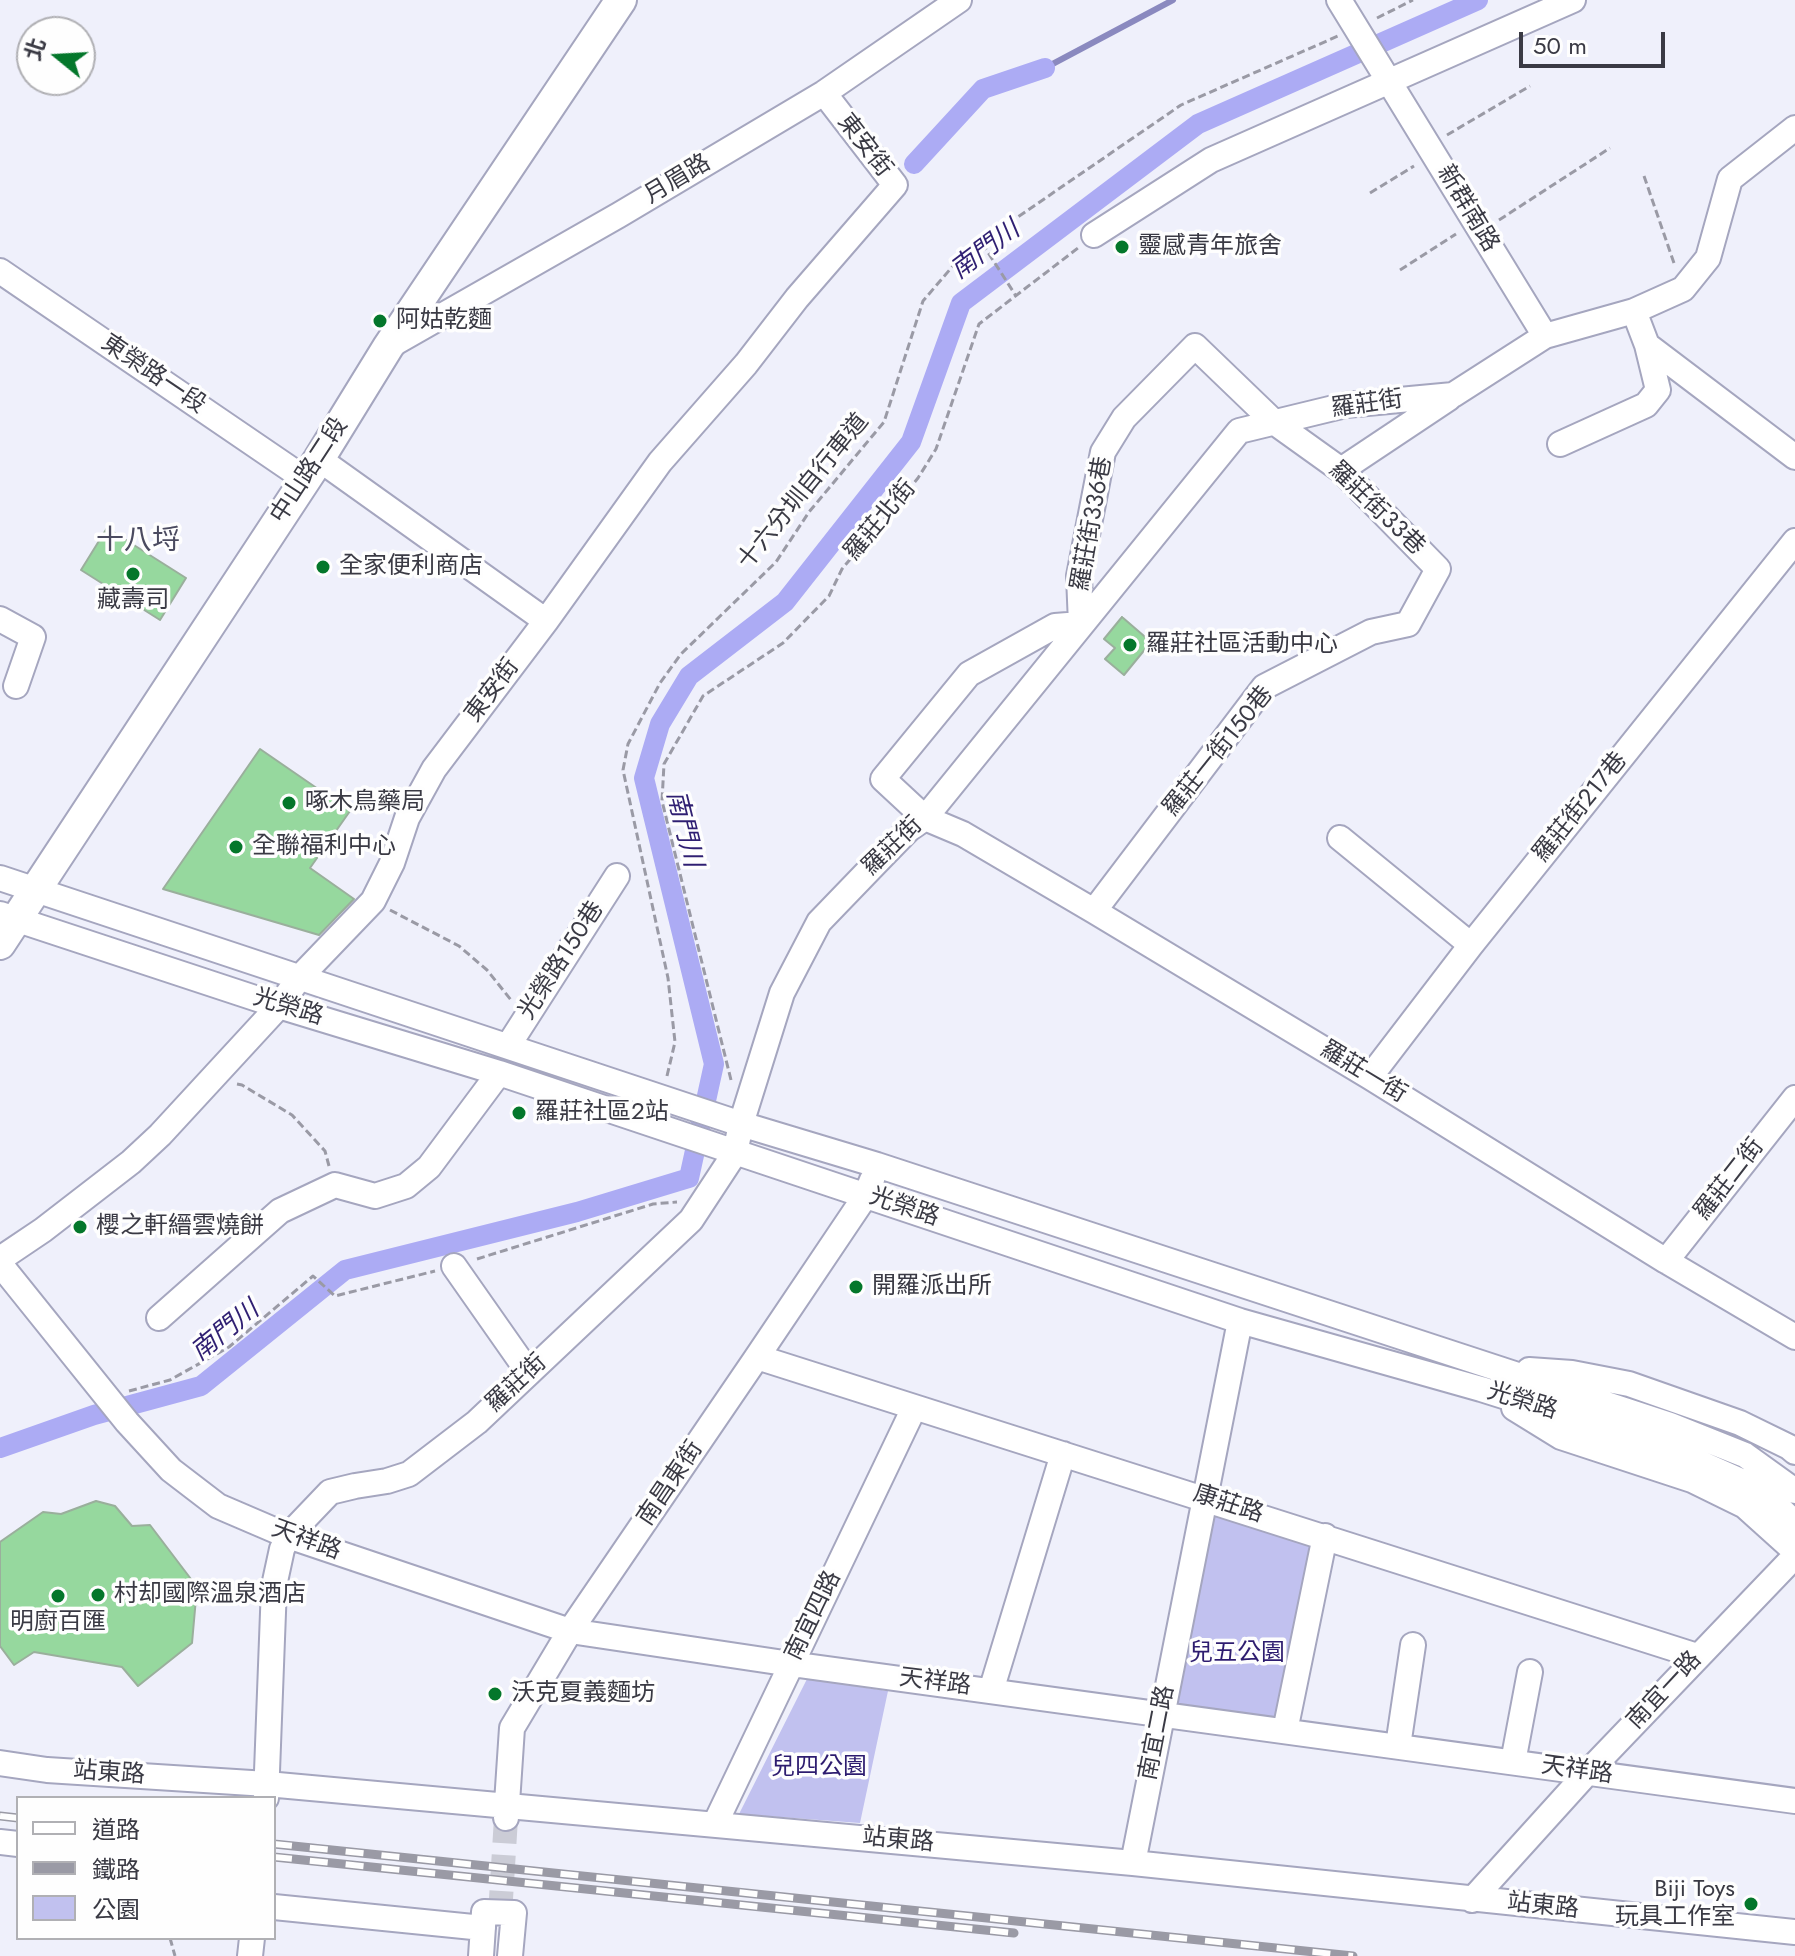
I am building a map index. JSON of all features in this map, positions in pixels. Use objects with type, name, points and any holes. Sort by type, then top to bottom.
[{"type":"main road","name":"中山路二段","points":[[5,926],[36,891],[312,469],[388,347],[621,0]]},
{"type":"street","name":"月眉路","points":[[388,347],[824,93],[932,7],[959,0]]},
{"type":"street","name":"新群南路","points":[[1339,0],[1545,336]]},
{"type":"street","points":[[1094,235],[1211,160],[1385,76],[1573,0]]},
{"type":"street","name":"東安街","points":[[0,1261],[131,1162],[210,1081],[279,1006],[300,977],[373,901],[392,863],[407,818],[434,769],[546,621],[660,462],[895,185],[824,93]]},
{"type":"street","name":"羅莊街","points":[[267,1791],[274,1586],[288,1536],[330,1492],[409,1474],[477,1422],[691,1220],[735,1153],[741,1124],[782,993],[819,922],[900,838],[925,818],[1239,431],[1346,405],[1453,395],[1545,336],[1634,311],[1683,289],[1708,258],[1730,179],[1790,141]]},
{"type":"street","name":"東榮路一段","points":[[0,271],[546,621]]},
{"type":"street","points":[[1560,444],[1646,405],[1658,390],[1647,345],[1634,311]]},
{"type":"street","points":[[1647,345],[1795,457]]},
{"type":"street","name":"羅莊街336巷","points":[[925,818],[883,779],[969,674],[1055,626],[1081,624],[1079,576],[1103,452],[1124,418],[1195,346],[1274,422]]},
{"type":"street","points":[[1341,470],[1453,395]]},
{"type":"street","name":"羅莊街33巷","points":[[1274,422],[1341,470],[1438,569]]},
{"type":"street","name":"羅莊街217巷","points":[[1370,1077],[1471,945],[1795,541]]},
{"type":"street","name":"羅莊一街150巷","points":[[1094,911],[1264,687],[1371,632],[1408,624],[1438,569]]},
{"type":"street","points":[[0,619],[33,637],[16,686]]},
{"type":"street","name":"羅莊一街","points":[[925,818],[963,834],[1094,911],[1795,1337]]},
{"type":"street","points":[[1340,838],[1471,945]]},
{"type":"street","name":"光榮路150巷","points":[[508,1046],[617,876]]},
{"type":"street","name":"光榮路","points":[[0,878],[741,1124],[877,1165],[1486,1378],[1662,1446],[1759,1489],[1795,1523]]},
{"type":"street","name":"光榮路","points":[[5,926],[499,1073],[1240,1321],[1486,1378],[1670,1425],[1745,1455],[1795,1491]]},
{"type":"street","points":[[159,1318],[280,1211],[335,1185],[375,1196],[406,1186],[429,1167],[499,1073]]},
{"type":"street","name":"羅莊二街","points":[[1666,1261],[1795,1098]]},
{"type":"street","name":"南昌東街","points":[[506,1812],[512,1728],[570,1631],[866,1195],[877,1165]]},
{"type":"street","points":[[0,1261],[106,1397]]},
{"type":"street","points":[[454,1266],[529,1373]]},
{"type":"street","name":"南宜二路","points":[[1133,1863],[1240,1321]]},
{"type":"street","name":"康莊路","points":[[757,1357],[1697,1656]]},
{"type":"street","points":[[1486,1378],[1572,1373],[1629,1384],[1740,1423],[1795,1452]]},
{"type":"street","points":[[1486,1378],[1561,1437],[1692,1480],[1745,1506],[1795,1553]]},
{"type":"street","name":"天祥路","points":[[106,1397],[171,1470],[218,1506],[288,1536],[570,1631],[1795,1801]]},
{"type":"street","name":"南宜四路","points":[[715,1824],[914,1408]]},
{"type":"street","points":[[991,1691],[1063,1454]]},
{"type":"street","points":[[1285,1731],[1325,1536]]},
{"type":"street","name":"南宜一路","points":[[1472,1900],[1795,1553]]},
{"type":"street","points":[[1398,1746],[1413,1645]]},
{"type":"street","points":[[1513,1762],[1530,1672]]},
{"type":"street","name":"站東路","points":[[0,1763],[267,1791],[506,1812],[715,1824],[1133,1863],[1795,1932]]},
{"type":"street","points":[[276,1907],[491,1922]]},
{"type":"street","points":[[496,1956],[491,1922],[484,1912],[514,1913],[510,1956]]},
{"type":"street","points":[[481,1956],[491,1922]]},
{"type":"path","name":"十六分圳自行車道","points":[[662,1098],[675,1042],[668,978],[623,770],[628,744],[660,683],[681,654],[776,562],[809,512],[884,422],[923,301],[952,267],[1181,105],[1359,33],[1413,0]]},
{"type":"path","points":[[1370,193],[1530,86]]},
{"type":"path","points":[[1400,270],[1610,148]]},
{"type":"path","points":[[1644,176],[1683,289]]},
{"type":"path","name":"羅莊北街","points":[[741,1124],[662,801],[664,764],[703,696],[783,643],[829,596],[842,569],[918,478],[936,449],[979,324],[1094,235]]},
{"type":"path","points":[[982,243],[1016,296]]},
{"type":"path","points":[[373,901],[459,946],[487,970],[525,1019]]},
{"type":"path","points":[[210,1081],[242,1085],[292,1115],[325,1151],[335,1185]]},
{"type":"path","points":[[106,1397],[170,1380],[229,1347],[313,1276],[335,1296],[454,1266],[653,1204],[705,1199]]},
{"type":"green space","name":"兒五公園","points":[[1214,1514],[1311,1540],[1277,1720],[1172,1705]]},
{"type":"green space","name":"兒四公園","points":[[807,1679],[888,1691],[860,1823],[739,1814]]},
{"type":"building","name":"藏壽司","points":[[107,528],[186,578],[160,620],[81,570]]},
{"type":"building","name":"羅莊社區活動中心","points":[[1122,617],[1151,642],[1124,675],[1105,659],[1115,648],[1104,639]]},
{"type":"building","name":"全聯福利中心","points":[[260,749],[350,811],[310,868],[354,899],[319,935],[163,889]]},
{"type":"building","name":"村却國際溫泉酒店","points":[[96,1501],[115,1506],[132,1526],[150,1525],[197,1587],[192,1643],[138,1686],[122,1667],[34,1652],[14,1665],[0,1646],[0,1542],[43,1512],[61,1514]]},
{"type":"waterway","points":[[1045,68],[1173,0]]},
{"type":"waterway","name":"南門川","points":[[0,1448],[94,1415],[201,1386],[345,1270],[577,1212],[689,1178],[714,1064],[644,778],[660,724],[689,676],[785,602],[911,442],[961,303],[1198,124],[1478,0]]},
{"type":"waterway","points":[[914,164],[983,89],[1045,68]]},
{"type":"tunnel","points":[[500,1915],[506,1818]]},
{"type":"railway","points":[[0,1816],[16,1818]]},
{"type":"railway","points":[[276,1844],[1353,1956]]},
{"type":"railway","points":[[276,1857],[1014,1933]]},
{"type":"place","name":"靈感青年旅舍","points":[[1122,247]]},
{"type":"place","name":"阿姑乾麵","points":[[380,321]]},
{"type":"place","name":"全家便利商店","points":[[323,567]]},
{"type":"place","name":"藏壽司","points":[[133,574]]},
{"type":"place","name":"羅莊社區活動中心","points":[[1130,645]]},
{"type":"place","name":"啄木鳥藥局","points":[[289,803]]},
{"type":"place","name":"全聯福利中心","points":[[236,847]]},
{"type":"place","name":"羅莊社區2站","points":[[519,1113]]},
{"type":"place","name":"櫻之軒縉雲燒餅","points":[[80,1227]]},
{"type":"place","name":"開羅派出所","points":[[856,1287]]},
{"type":"place","name":"村却國際溫泉酒店","points":[[98,1595]]},
{"type":"place","name":"明廚百匯","points":[[58,1596]]},
{"type":"place","name":"沃克夏義麵坊","points":[[495,1694]]},
{"type":"place","name":"Biji Toys 玩具工作室","points":[[1751,1904]]},
{"type":"district","name":"十八埒","points":[[138,542]]}]
